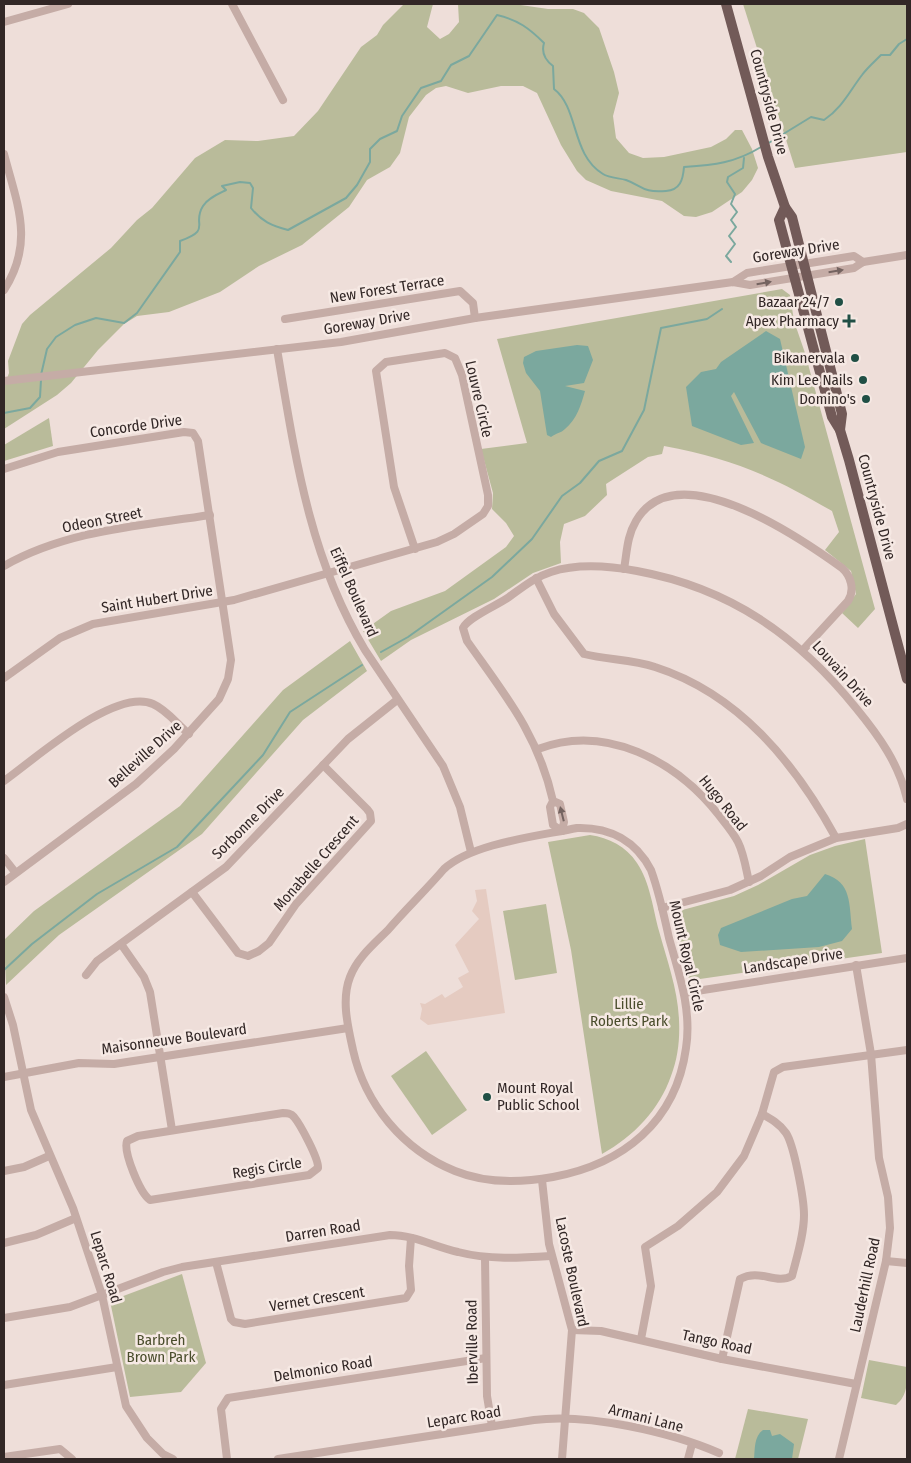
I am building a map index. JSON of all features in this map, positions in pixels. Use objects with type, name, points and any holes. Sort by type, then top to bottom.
[{"type":"main road","name":"Countryside Drive","points":[[726,4],[768,157],[784,208],[792,217],[842,414],[840,430]]},
{"type":"main road","name":"Countryside Drive","points":[[784,208],[779,220],[832,417],[840,430],[907,679]]},
{"type":"street","points":[[5,21],[68,4]]},
{"type":"street","points":[[232,4],[283,100]]},
{"type":"street","points":[[4,154],[23,233],[20,256],[12,278],[4,290]]},
{"type":"street","name":"Goreway Drive","points":[[4,381],[341,342],[475,318],[733,282],[750,285],[854,268],[863,262],[907,255]]},
{"type":"street","name":"Goreway Drive","points":[[733,282],[747,273],[854,256],[863,262]]},
{"type":"street","name":"New Forest Terrace","points":[[285,319],[460,291],[472,302],[475,318]]},
{"type":"street","name":"Eiffel Boulevard","points":[[278,349],[300,482],[327,573],[350,625],[372,663],[443,766],[460,807],[471,852]]},
{"type":"street","name":"Louvre Circle","points":[[327,573],[415,549],[454,534],[483,514],[488,506],[488,495],[460,369],[455,358],[445,353],[386,362],[376,371],[394,487],[415,549]]},
{"type":"street","name":"Concorde Drive","points":[[4,469],[58,452],[188,431],[193,433],[198,440],[223,602]]},
{"type":"street","points":[[624,569],[628,540],[634,524],[647,508],[659,500],[676,494],[696,495],[752,514],[788,532],[819,551],[842,568],[849,578],[852,596],[802,650]]},
{"type":"street","name":"Odeon Street","points":[[4,566],[41,548],[82,536],[210,515]]},
{"type":"street","name":"Louvain Drive","points":[[562,831],[554,825],[550,807],[553,800],[538,749],[518,712],[463,633],[465,624],[500,604],[536,578],[568,568],[624,569],[679,581],[717,596],[761,619],[802,650],[832,678],[881,740],[899,773],[907,799]]},
{"type":"street","name":"Saint Hubert Drive","points":[[4,678],[60,638],[93,624],[223,602],[327,573]]},
{"type":"street","points":[[536,578],[554,614],[584,654],[635,662],[667,671],[702,687],[748,720],[776,749],[816,800],[836,838]]},
{"type":"street","name":"Belleville Drive","points":[[4,882],[136,784],[188,734],[219,699],[228,679],[230,647],[223,602]]},
{"type":"street","name":"Sorbonne Drive","points":[[86,975],[97,961],[235,859],[355,732],[398,700]]},
{"type":"street","points":[[4,781],[97,714],[125,702],[138,701],[153,704],[188,734]]},
{"type":"street","name":"Hugo Road","points":[[538,749],[558,742],[603,743],[640,753],[667,766],[696,788],[732,833],[740,847],[749,882]]},
{"type":"street","name":"Monabelle Crescent","points":[[192,892],[238,953],[248,956],[269,944],[296,904],[371,821],[370,812],[323,765]]},
{"type":"street","points":[[662,908],[717,895],[749,882],[790,857],[836,838],[898,828],[907,824]]},
{"type":"street","name":"Mount Royal Circle","points":[[577,828],[595,828],[619,835],[633,845],[651,870],[684,993],[688,1027],[684,1063],[676,1087],[657,1120],[629,1148],[607,1161],[587,1170],[542,1180],[504,1182],[477,1178],[447,1168],[416,1149],[387,1121],[369,1093],[357,1067],[348,1028],[346,993],[350,977],[360,960],[444,869],[457,859],[471,852],[562,831],[577,828]]},
{"type":"street","points":[[4,858],[16,872]]},
{"type":"street","points":[[120,944],[147,983],[172,1130]]},
{"type":"street","name":"Landscape Drive","points":[[684,993],[907,958]]},
{"type":"street","name":"Lauderhill Road","points":[[840,1459],[886,1260],[890,1228],[888,1197],[879,1151],[871,1054],[856,965]]},
{"type":"street","points":[[4,997],[13,1024],[23,1073]]},
{"type":"street","name":"Maisonneuve Boulevard","points":[[4,1077],[79,1063],[114,1064],[348,1028]]},
{"type":"street","points":[[641,1339],[651,1286],[645,1247],[678,1226],[717,1192],[744,1156],[762,1114],[771,1077],[778,1069],[907,1050]]},
{"type":"street","name":"Leparc Road","points":[[23,1073],[31,1110],[76,1218],[102,1295],[123,1395],[130,1415],[160,1456],[173,1459]]},
{"type":"street","name":"Regis Circle","points":[[288,1113],[298,1124],[316,1157],[318,1168],[310,1175],[150,1200],[144,1194],[125,1151],[125,1146],[127,1140],[133,1137],[172,1130],[288,1113]]},
{"type":"street","points":[[722,1359],[740,1279],[750,1274],[785,1279],[792,1276],[800,1244],[804,1215],[799,1177],[788,1135],[778,1124],[762,1114]]},
{"type":"street","points":[[4,1171],[24,1167],[49,1156]]},
{"type":"street","name":"Lacoste Boulevard","points":[[542,1180],[551,1256],[572,1330],[562,1459]]},
{"type":"street","points":[[4,1243],[36,1234],[76,1218]]},
{"type":"street","name":"Darren Road","points":[[4,1318],[62,1309],[163,1272],[390,1234],[411,1238],[451,1251],[485,1258],[551,1256]]},
{"type":"street","name":"Vernet Crescent","points":[[216,1262],[231,1318],[234,1322],[245,1324],[406,1298],[412,1290],[408,1266],[411,1238]]},
{"type":"street","name":"Iberville Road","points":[[485,1258],[487,1396],[492,1426]]},
{"type":"street","points":[[886,1260],[907,1263]]},
{"type":"street","name":"Tango Road","points":[[572,1330],[601,1331],[722,1359],[856,1384]]},
{"type":"street","name":"Delmonico Road","points":[[227,1459],[221,1409],[228,1398],[486,1358]]},
{"type":"street","points":[[4,1385],[117,1367]]},
{"type":"street","name":"Leparc Road","points":[[278,1459],[492,1426],[566,1418]]},
{"type":"street","name":"Armani Lane","points":[[566,1418],[600,1421],[692,1444],[719,1454]]},
{"type":"street","points":[[688,1459],[692,1444]]},
{"type":"street","points":[[4,1457],[60,1449],[72,1459]]},
{"type":"green space","points":[[404,4],[433,4],[427,27],[440,39],[449,34],[459,22],[458,4],[514,4],[548,9],[573,9],[584,13],[599,28],[614,72],[619,93],[613,116],[616,138],[629,153],[643,158],[664,157],[711,147],[726,139],[735,130],[742,130],[752,149],[758,168],[752,180],[742,192],[712,212],[696,217],[684,216],[662,201],[611,191],[586,180],[577,171],[561,145],[537,93],[523,86],[501,86],[468,93],[446,86],[436,88],[426,95],[409,117],[400,153],[390,167],[367,180],[349,207],[302,245],[259,266],[220,292],[169,312],[137,316],[124,324],[98,350],[71,383],[57,395],[4,429],[4,387],[9,373],[8,361],[22,324],[30,315],[111,248],[137,220],[152,208],[195,158],[225,140],[258,141],[294,136],[318,111],[361,47],[377,35],[383,25]]},
{"type":"green space","points":[[743,4],[907,4],[907,152],[795,168]]},
{"type":"green space","points":[[782,289],[790,295],[794,321],[805,353],[875,609],[858,628],[842,613],[856,594],[851,571],[825,550],[839,532],[832,511],[791,488],[751,470],[710,456],[664,446],[662,454],[648,457],[606,484],[607,495],[585,516],[564,524],[560,542],[561,563],[533,573],[494,599],[411,640],[381,661],[363,631],[391,611],[445,591],[506,547],[514,536],[506,523],[492,509],[493,493],[481,449],[527,443],[497,339]]},
{"type":"green space","points":[[49,418],[53,446],[4,461],[4,445]]},
{"type":"green space","points":[[350,641],[367,671],[303,720],[202,834],[59,935],[6,985],[4,940],[34,911],[180,806],[283,690]]},
{"type":"green space","name":"Lillie Roberts Park","points":[[590,835],[604,838],[622,847],[633,857],[641,870],[648,887],[672,975],[679,1020],[677,1055],[671,1076],[660,1100],[635,1130],[602,1154],[571,950],[548,842]]},
{"type":"green space","points":[[865,839],[882,953],[693,980],[689,979],[672,916],[675,912],[734,896],[758,885],[810,855],[835,846]]},
{"type":"green space","points":[[546,904],[557,973],[515,980],[503,911]]},
{"type":"green space","points":[[426,1051],[467,1110],[432,1135],[391,1076]]},
{"type":"green space","name":"Barbreh Brown Park","points":[[182,1274],[206,1363],[181,1392],[130,1397],[110,1301]]},
{"type":"green space","points":[[869,1360],[907,1367],[905,1393],[896,1405],[861,1398]]},
{"type":"green space","points":[[748,1409],[808,1419],[798,1459],[735,1459]]},
{"type":"shaded area","points":[[486,889],[505,1013],[428,1025],[420,1019],[422,1009],[420,1003],[425,1004],[442,994],[445,998],[463,987],[458,978],[469,972],[455,945],[479,919],[472,911],[477,901],[475,890]]},
{"type":"water","points":[[766,331],[780,339],[805,447],[801,459],[761,443],[734,392],[731,396],[754,443],[741,445],[692,426],[686,387],[701,372],[716,369],[721,362]]},
{"type":"water","points":[[577,345],[588,346],[593,360],[584,383],[565,386],[585,391],[573,421],[551,437],[547,435],[540,391],[526,373],[523,363],[524,357],[536,351]]},
{"type":"water","points":[[825,874],[840,882],[848,895],[852,929],[842,941],[819,947],[741,952],[720,945],[718,935],[721,928],[792,899],[807,896]]},
{"type":"water","points":[[763,1430],[770,1430],[772,1436],[780,1434],[794,1444],[792,1459],[754,1459],[756,1439]]},
{"type":"waterway","points":[[41,375],[47,349],[56,337],[75,325],[96,318],[124,323],[137,313],[180,252],[180,241],[190,237],[199,230],[200,212],[205,203],[210,198],[226,190],[222,186],[240,182],[250,183],[253,188],[251,208],[267,222],[288,230],[346,198],[357,185],[370,162],[370,149],[380,139],[397,131],[402,116],[421,88],[441,81],[451,65],[469,56],[497,15],[523,25],[544,43],[544,56],[553,66],[554,89],[562,97],[568,108],[585,155],[593,166],[603,174],[626,180],[647,190],[671,190],[675,189],[680,183],[684,167],[733,160],[761,147]]},
{"type":"waterway","points":[[767,144],[811,117],[824,120],[841,105],[862,75],[881,55],[890,55],[899,44],[907,39]]},
{"type":"waterway","points":[[731,262],[726,256],[735,244],[729,236],[736,227],[731,220],[737,212],[731,204],[735,194],[727,182],[728,177],[743,168],[744,158]]},
{"type":"waterway","points":[[381,652],[408,637],[492,577],[532,539],[562,496],[580,483],[599,461],[622,451],[644,410],[661,328],[707,319],[722,309]]},
{"type":"waterway","points":[[4,413],[30,408],[40,397],[41,380]]},
{"type":"waterway","points":[[4,970],[32,944],[97,894],[177,847],[263,755],[290,712],[362,665]]},
{"type":"place","name":"Bazaar 24/7","points":[[839,302]]},
{"type":"place","name":"Apex Pharmacy","points":[[849,321]]},
{"type":"place","name":"Bikanervala","points":[[855,358]]},
{"type":"place","name":"Kim Lee Nails","points":[[863,380]]},
{"type":"place","name":"Domino's","points":[[866,399]]},
{"type":"place","name":"Mount Royal Public School","points":[[487,1097]]}]
